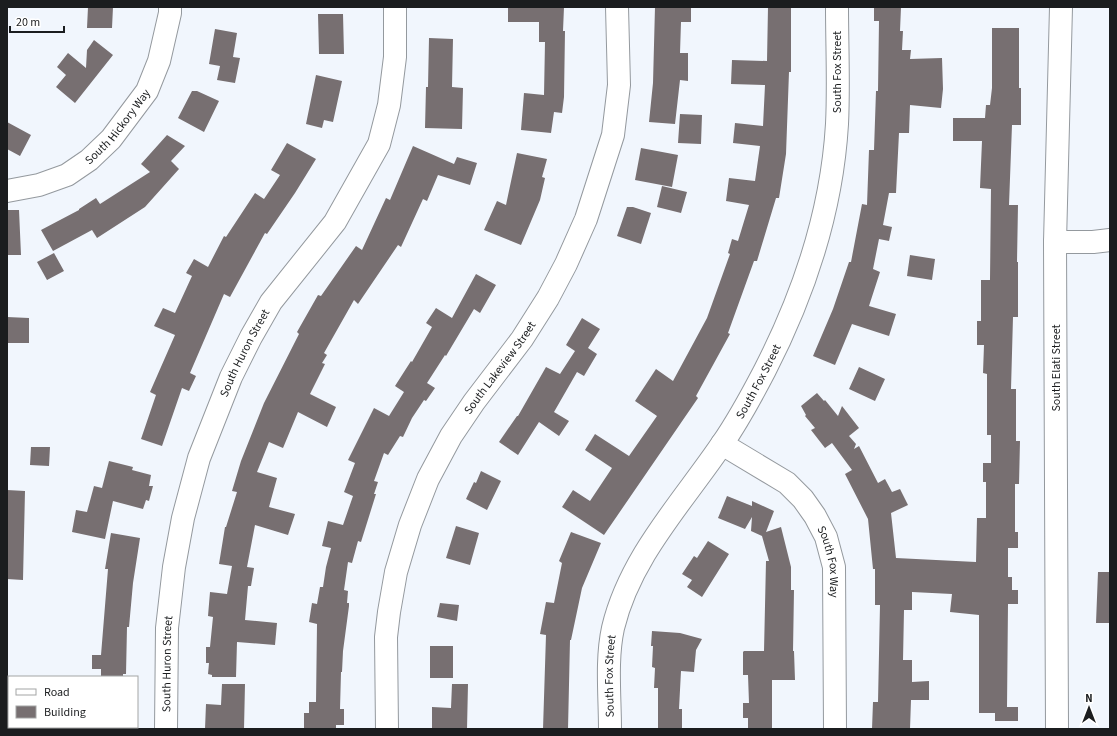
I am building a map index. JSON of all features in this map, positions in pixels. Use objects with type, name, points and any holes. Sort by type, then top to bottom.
[{"type":"street","name":"South Hickory Way","points":[[7,191],[39,184],[67,175],[89,160],[111,139],[147,91],[159,61],[170,7]]},
{"type":"street","name":"South Huron Street","points":[[166,729],[167,628],[174,567],[183,518],[199,458],[231,377],[271,302],[335,222],[379,144],[389,105],[395,57],[395,7]]},
{"type":"street","name":"South Lakeview Street","points":[[387,729],[386,637],[396,572],[410,525],[428,479],[451,436],[474,402],[522,339],[548,298],[566,264],[586,219],[613,134],[619,85],[617,7]]},
{"type":"street","name":"South Fox Street","points":[[610,729],[609,654],[613,629],[620,603],[634,570],[737,421],[765,369],[788,319],[808,267],[823,215],[832,170],[837,124],[838,7]]},
{"type":"street","name":"South Elati Street","points":[[1057,729],[1056,242],[1061,7]]},
{"type":"street","points":[[1056,242],[1094,242],[1110,240]]},
{"type":"street","name":"South Fox Way","points":[[722,444],[786,482],[803,499],[815,516],[826,537],[834,567],[835,729]]},
{"type":"building","points":[[88,7],[113,7],[112,28],[87,28]]},
{"type":"building","points":[[508,7],[564,7],[564,97],[562,113],[554,112],[551,133],[521,130],[524,93],[544,95],[545,42],[539,42],[539,22],[508,22]]},
{"type":"building","points":[[655,7],[691,7],[691,22],[681,22],[680,53],[688,53],[688,81],[680,80],[675,124],[649,122],[653,83]]},
{"type":"building","points":[[768,7],[791,7],[791,72],[789,72],[786,154],[779,198],[776,198],[757,261],[754,261],[728,333],[730,334],[696,396],[698,398],[604,535],[562,507],[573,490],[590,501],[612,468],[585,450],[595,434],[629,456],[657,416],[635,401],[656,369],[673,381],[707,318],[730,254],[728,253],[732,239],[738,241],[749,205],[726,201],[729,178],[755,181],[760,146],[733,143],[735,123],[763,126],[765,85],[731,84],[732,60],[767,61]]},
{"type":"building","points":[[874,7],[901,7],[900,31],[903,31],[902,50],[911,50],[910,59],[942,58],[943,89],[941,108],[910,105],[909,133],[899,133],[896,193],[889,193],[883,225],[892,227],[889,241],[879,239],[873,269],[880,272],[869,306],[896,314],[889,336],[852,324],[835,365],[813,356],[833,309],[849,262],[851,262],[862,204],[867,205],[869,150],[874,150],[876,91],[878,91],[879,21],[874,21]]},
{"type":"building","points":[[318,14],[343,14],[344,54],[319,54]]},
{"type":"building","points":[[992,28],[1019,28],[1019,88],[1021,88],[1021,125],[1012,125],[1009,205],[1018,205],[1018,317],[1013,317],[1011,389],[1016,389],[1016,441],[1020,441],[1019,484],[1015,484],[1015,532],[1018,532],[1018,548],[1008,548],[1008,577],[1012,577],[1012,590],[1018,590],[1018,604],[1008,604],[1007,707],[1018,707],[1018,721],[995,721],[995,713],[979,713],[979,615],[950,612],[952,594],[912,592],[912,610],[904,610],[903,660],[912,660],[912,682],[929,681],[929,700],[911,700],[910,729],[872,729],[873,702],[878,702],[880,605],[875,605],[875,569],[873,569],[868,519],[845,474],[852,470],[832,443],[825,448],[811,430],[815,428],[805,416],[806,415],[801,406],[817,393],[838,416],[842,406],[859,428],[849,436],[856,444],[854,449],[859,446],[878,483],[885,479],[892,492],[900,489],[908,505],[891,513],[896,558],[976,562],[977,518],[986,518],[986,482],[983,482],[983,463],[991,463],[991,435],[987,435],[987,374],[983,373],[984,345],[977,345],[977,321],[981,321],[981,280],[990,280],[991,189],[980,188],[982,141],[953,141],[953,118],[985,118],[986,105],[990,105],[992,88]]},
{"type":"building","points":[[215,29],[237,33],[233,57],[240,58],[235,83],[217,80],[220,66],[209,64]]},
{"type":"building","points":[[429,38],[453,39],[452,87],[463,88],[462,129],[425,128]]},
{"type":"building","points":[[94,40],[113,55],[75,103],[56,87],[66,75],[57,67],[68,53],[86,68],[87,50]]},
{"type":"building","points":[[316,75],[342,81],[333,122],[324,120],[322,128],[306,124]]},
{"type":"building","points":[[192,91],[197,91],[219,101],[204,132],[178,118]]},
{"type":"building","points":[[680,114],[702,115],[701,144],[678,143]]},
{"type":"building","points":[[7,122],[31,135],[20,156],[7,149]]},
{"type":"building","points":[[167,135],[185,146],[171,161],[179,169],[145,207],[97,238],[92,230],[53,251],[41,230],[79,210],[96,198],[100,204],[150,172],[141,164]]},
{"type":"building","points":[[287,143],[316,159],[267,234],[265,233],[230,297],[224,294],[190,373],[196,376],[189,391],[182,388],[162,446],[141,439],[156,395],[150,392],[175,335],[154,326],[163,308],[175,313],[192,276],[186,273],[194,259],[208,267],[224,236],[226,237],[255,193],[264,199],[280,175],[271,170]]},
{"type":"building","points":[[413,146],[454,164],[457,157],[477,163],[470,185],[438,175],[427,201],[423,199],[401,247],[398,245],[358,304],[354,300],[324,353],[327,355],[322,363],[325,364],[310,394],[336,407],[327,427],[298,412],[283,448],[269,442],[257,472],[277,478],[269,507],[295,514],[288,535],[255,525],[247,567],[254,568],[251,586],[248,586],[245,620],[277,623],[275,645],[237,642],[236,677],[212,677],[212,675],[208,674],[209,663],[206,663],[206,647],[210,647],[213,617],[208,616],[210,592],[227,594],[232,566],[219,564],[225,527],[237,492],[232,491],[241,461],[264,403],[299,334],[297,332],[318,295],[321,296],[356,246],[362,250],[386,198],[390,200]]},
{"type":"building","points":[[641,148],[678,155],[672,187],[635,180]]},
{"type":"building","points":[[517,153],[547,159],[542,177],[545,178],[540,200],[521,245],[484,230],[497,201],[506,205]]},
{"type":"building","points":[[662,186],[687,192],[681,213],[657,207]]},
{"type":"building","points":[[627,207],[633,207],[651,213],[641,244],[617,236]]},
{"type":"building","points":[[7,210],[19,210],[21,255],[7,255]]},
{"type":"building","points":[[54,253],[64,271],[47,280],[37,262]]},
{"type":"building","points":[[910,255],[935,259],[932,280],[907,276]]},
{"type":"building","points":[[476,274],[496,285],[480,313],[474,309],[446,356],[445,355],[427,383],[435,388],[426,401],[424,400],[412,418],[403,437],[400,436],[388,455],[384,453],[374,481],[378,482],[374,494],[376,494],[361,542],[358,541],[352,563],[348,562],[344,590],[348,591],[347,603],[349,603],[349,606],[341,672],[340,709],[344,709],[344,725],[336,725],[336,729],[304,729],[304,713],[309,713],[309,702],[316,702],[317,624],[309,622],[312,603],[317,604],[320,587],[323,587],[331,548],[322,546],[328,521],[343,525],[353,496],[344,492],[355,463],[348,460],[374,408],[389,416],[404,392],[395,386],[411,361],[412,362],[432,327],[426,323],[436,308],[452,318]]},
{"type":"building","points":[[7,317],[29,318],[29,343],[7,343]]},
{"type":"building","points":[[582,318],[600,329],[588,348],[597,354],[584,376],[577,372],[554,412],[569,421],[559,436],[539,422],[518,455],[499,442],[518,416],[546,367],[560,374],[575,351],[566,345]]},
{"type":"building","points":[[859,367],[885,379],[875,401],[849,389]]},
{"type":"building","points":[[31,447],[50,447],[49,466],[30,465]]},
{"type":"building","points":[[109,461],[133,467],[132,470],[151,475],[149,486],[153,486],[149,501],[146,500],[143,509],[113,501],[105,539],[72,532],[76,510],[87,512],[94,486],[102,488]]},
{"type":"building","points":[[481,471],[501,481],[487,510],[466,499],[474,482],[476,483]]},
{"type":"building","points":[[7,490],[25,491],[23,580],[7,579]]},
{"type":"building","points":[[727,496],[752,506],[752,501],[774,511],[766,532],[781,527],[791,567],[791,590],[794,590],[793,651],[795,680],[772,680],[772,729],[748,729],[748,718],[743,718],[743,703],[749,703],[748,675],[743,675],[743,652],[764,651],[766,561],[769,561],[762,536],[751,531],[752,517],[745,529],[718,518]]},
{"type":"building","points":[[456,526],[479,533],[470,565],[446,558]]},
{"type":"building","points":[[571,532],[601,543],[582,588],[570,640],[568,729],[543,729],[546,635],[540,634],[546,602],[554,603],[562,563],[559,561]]},
{"type":"building","points":[[111,533],[140,538],[133,583],[129,627],[127,627],[126,674],[123,674],[123,676],[101,676],[101,669],[92,669],[92,655],[101,655],[108,569],[105,569]]},
{"type":"building","points":[[708,541],[729,554],[702,597],[687,587],[692,580],[682,574],[694,556],[697,558]]},
{"type":"building","points":[[1098,572],[1110,572],[1110,623],[1096,623]]},
{"type":"building","points":[[440,603],[459,605],[457,621],[437,617]]},
{"type":"building","points":[[652,631],[680,633],[702,639],[696,650],[694,672],[681,671],[679,709],[682,709],[682,729],[658,729],[658,688],[654,688],[655,668],[652,667]]},
{"type":"building","points":[[430,646],[453,646],[453,678],[430,678]]},
{"type":"building","points":[[222,684],[245,684],[244,729],[205,729],[206,704],[221,705]]},
{"type":"building","points":[[452,684],[468,684],[467,729],[432,729],[432,707],[451,708]]}]
